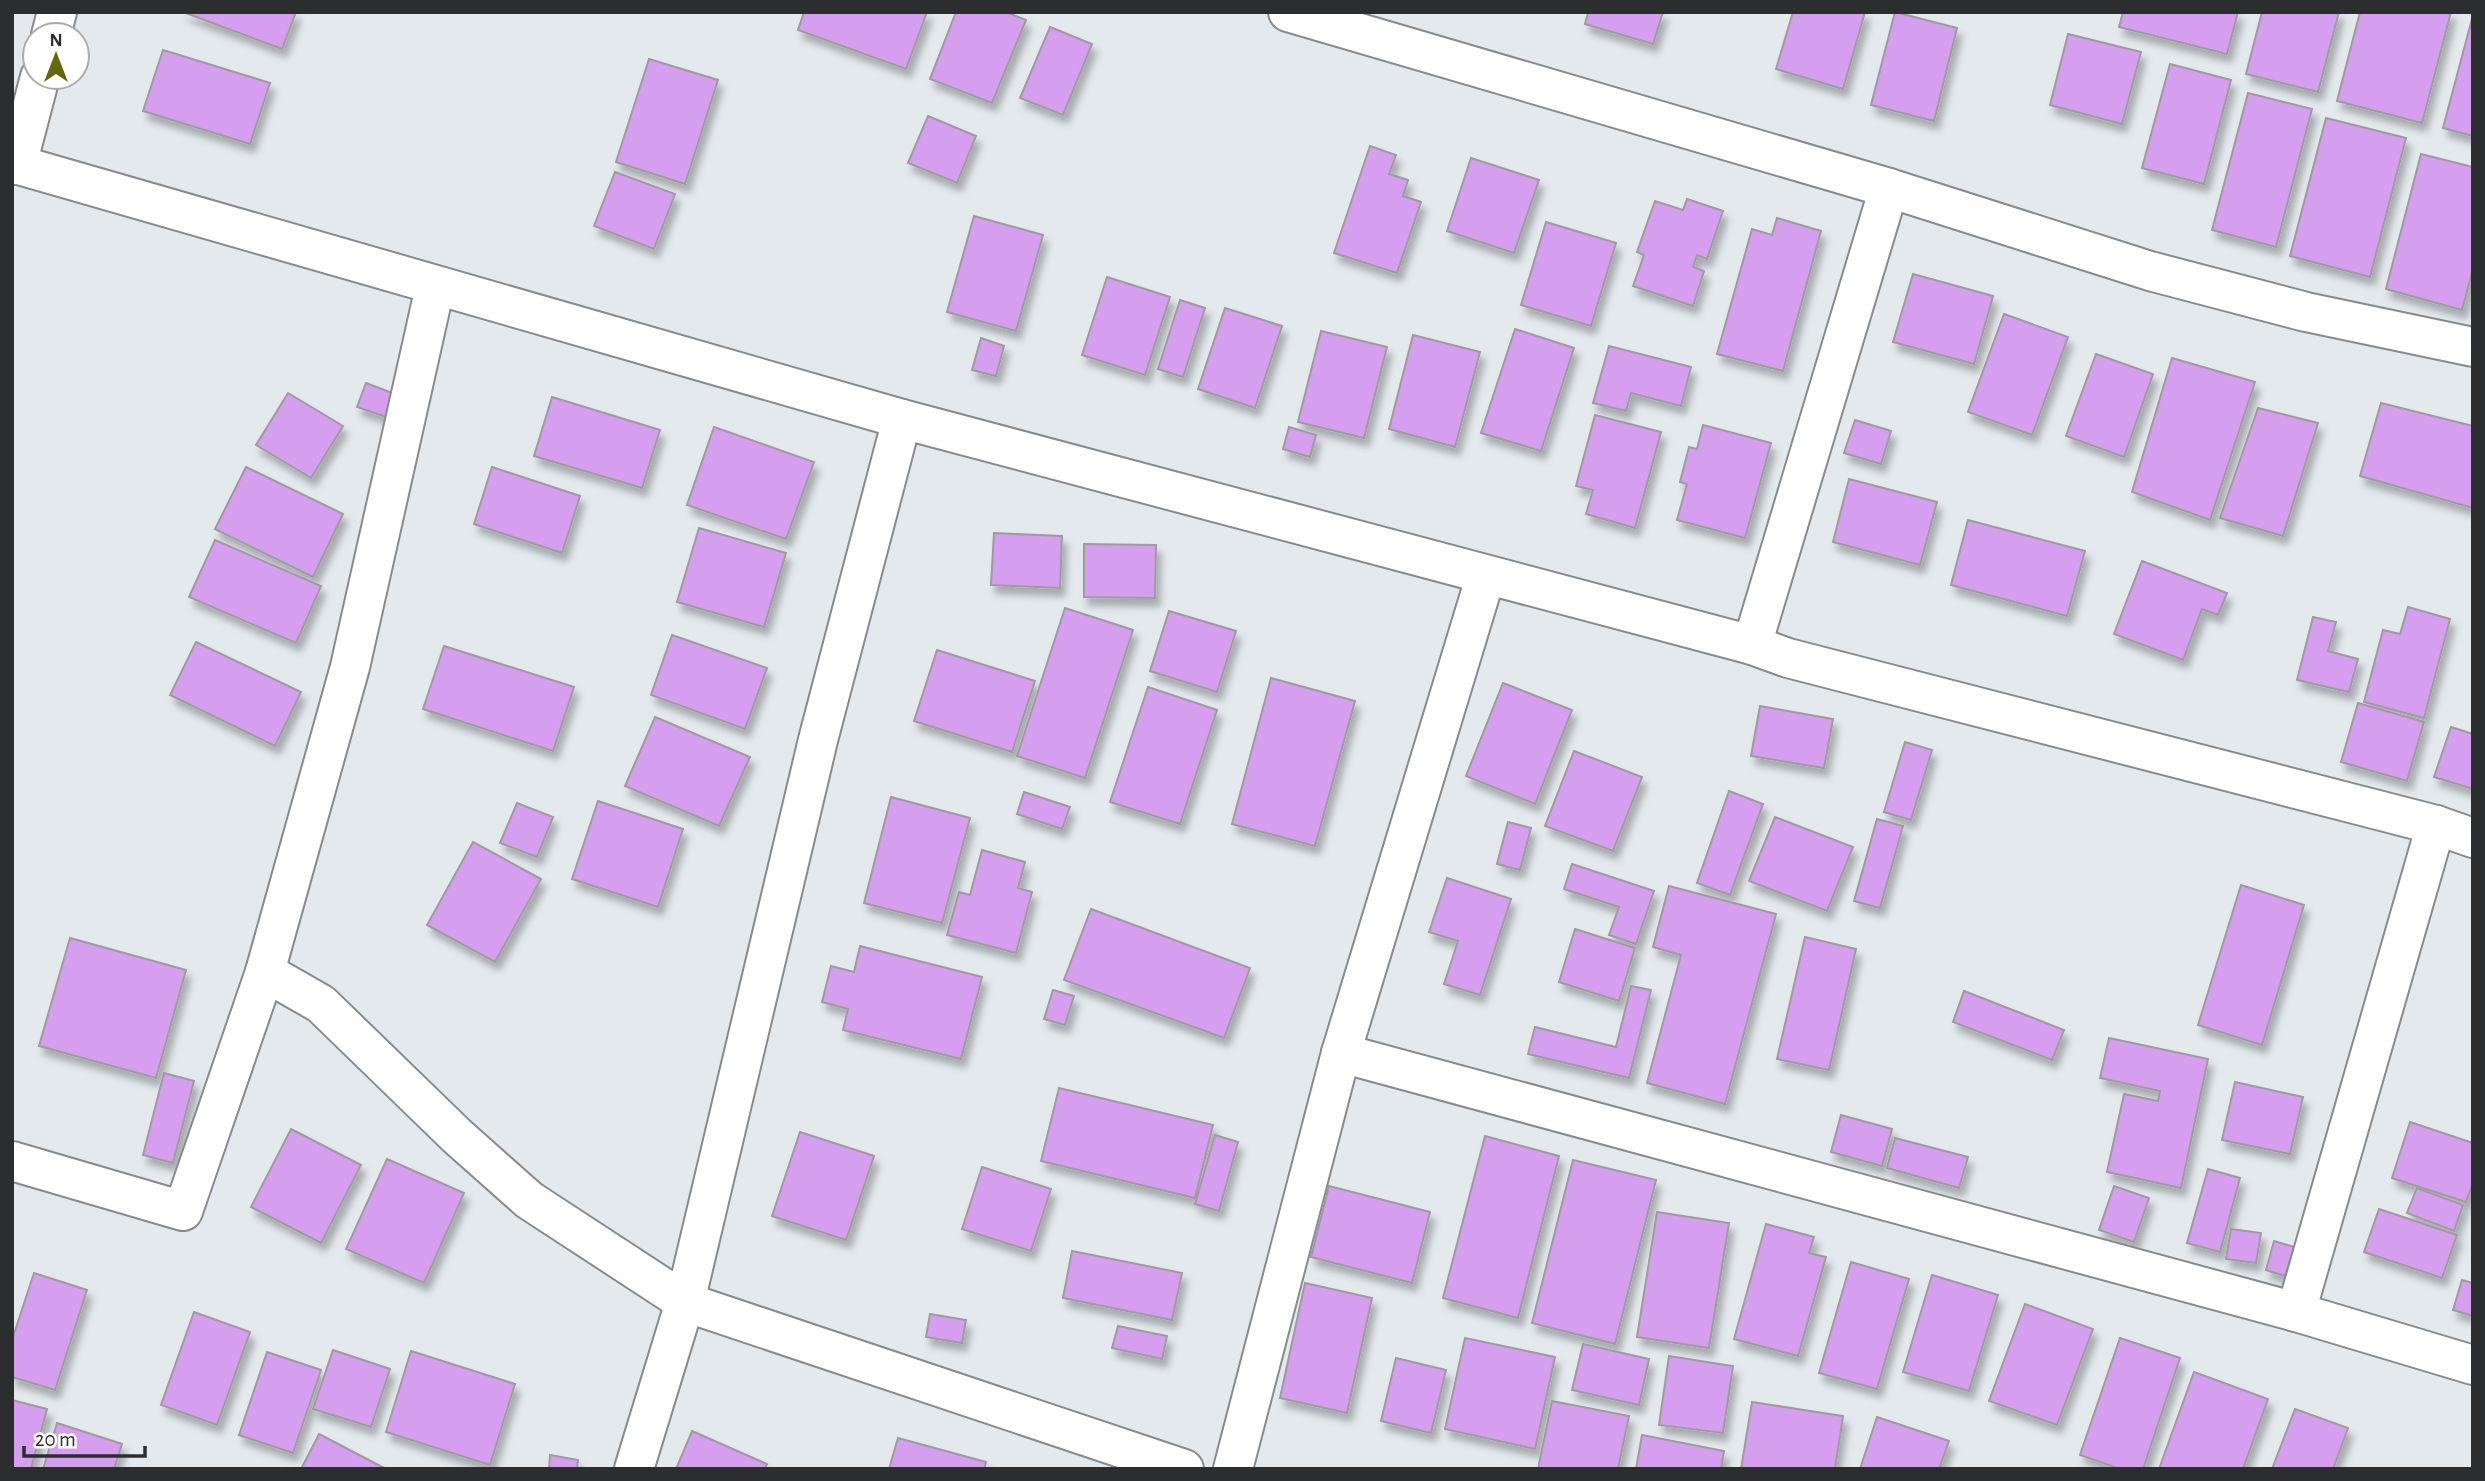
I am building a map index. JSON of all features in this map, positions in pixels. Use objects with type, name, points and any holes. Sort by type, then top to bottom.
[{"type":"street","points":[[1288,12],[1889,188],[2150,271],[2306,312],[2473,347]]},
{"type":"street","points":[[36,91],[15,164],[435,287],[902,419],[1752,645],[1788,658],[2436,825],[2473,838]]},
{"type":"street","points":[[1752,645],[1889,188]]},
{"type":"street","points":[[12,1161],[183,1210],[265,972],[350,667],[435,287]]},
{"type":"street","points":[[634,1469],[685,1301],[818,740],[902,419]]},
{"type":"street","points":[[1233,1469],[1341,1053],[1486,575]]},
{"type":"street","points":[[2296,1312],[2436,825]]},
{"type":"street","points":[[265,972],[321,1004],[457,1136],[529,1200],[685,1301],[1184,1469]]},
{"type":"street","points":[[1341,1053],[2296,1312],[2473,1366]]},
{"type":"building","points":[[183,12],[296,12],[282,49]]},
{"type":"building","points":[[804,12],[927,12],[906,69],[798,30]]},
{"type":"building","points":[[956,12],[1006,12],[1026,20],[992,103],[930,79]]},
{"type":"building","points":[[1588,12],[1663,12],[1653,44],[1585,24]]},
{"type":"building","points":[[1793,12],[1865,12],[1843,89],[1776,69]]},
{"type":"building","points":[[1895,12],[1957,28],[1934,121],[1871,105]]},
{"type":"building","points":[[2123,12],[2238,12],[2227,54],[2119,27]]},
{"type":"building","points":[[2262,12],[2339,12],[2318,92],[2246,74]]},
{"type":"building","points":[[2360,12],[2451,12],[2422,123],[2337,101]]},
{"type":"building","points":[[2473,15],[2473,136],[2443,128]]},
{"type":"building","points":[[1050,27],[1092,44],[1063,115],[1020,98]]},
{"type":"building","points":[[2068,34],[2141,52],[2122,124],[2050,105]]},
{"type":"building","points":[[163,50],[270,83],[250,144],[143,111]]},
{"type":"building","points":[[649,59],[718,80],[685,184],[616,162]]},
{"type":"building","points":[[2170,64],[2231,80],[2204,184],[2142,168]]},
{"type":"building","points":[[2248,93],[2312,109],[2276,247],[2212,230]]},
{"type":"building","points":[[928,116],[976,136],[957,183],[908,163]]},
{"type":"building","points":[[2326,118],[2406,138],[2370,277],[2290,256]]},
{"type":"building","points":[[1370,146],[1396,155],[1389,174],[1408,180],[1403,196],[1421,202],[1397,273],[1334,253]]},
{"type":"building","points":[[2421,154],[2473,167],[2473,269],[2462,310],[2386,289]]},
{"type":"building","points":[[1471,158],[1539,180],[1514,253],[1447,231]]},
{"type":"building","points":[[615,172],[675,194],[654,249],[594,226]]},
{"type":"building","points":[[1687,199],[1723,211],[1707,259],[1697,255],[1693,267],[1704,271],[1693,306],[1633,286],[1644,255],[1637,252],[1655,201],[1683,210]]},
{"type":"building","points":[[974,216],[1043,235],[1016,331],[947,312]]},
{"type":"building","points":[[1777,218],[1821,231],[1783,371],[1717,354],[1752,229],[1772,235]]},
{"type":"building","points":[[1546,222],[1616,243],[1591,326],[1521,305]]},
{"type":"building","points":[[1913,274],[1993,296],[1974,364],[1893,342]]},
{"type":"building","points":[[1107,277],[1170,297],[1145,375],[1082,355]]},
{"type":"building","points":[[1180,300],[1205,308],[1183,377],[1158,369]]},
{"type":"building","points":[[1225,308],[1282,326],[1255,408],[1198,389]]},
{"type":"building","points":[[2004,314],[2068,337],[2032,435],[1968,412]]},
{"type":"building","points":[[1515,329],[1574,348],[1541,451],[1481,433]]},
{"type":"building","points":[[1321,331],[1387,347],[1364,438],[1298,422]]},
{"type":"building","points":[[1413,335],[1480,352],[1455,447],[1389,429]]},
{"type":"building","points":[[981,338],[1004,346],[996,376],[972,370]]},
{"type":"building","points":[[1609,346],[1691,367],[1681,406],[1631,393],[1626,411],[1593,403]]},
{"type":"building","points":[[2096,354],[2153,374],[2124,457],[2066,436]]},
{"type":"building","points":[[2172,358],[2255,382],[2210,520],[2132,492]]},
{"type":"building","points":[[366,383],[403,397],[395,420],[357,407]]},
{"type":"building","points":[[288,393],[343,426],[311,478],[256,445]]},
{"type":"building","points":[[552,397],[660,430],[642,488],[534,456]]},
{"type":"building","points":[[2381,403],[2473,426],[2473,508],[2360,476]]},
{"type":"building","points":[[2258,408],[2318,423],[2283,536],[2220,518]]},
{"type":"building","points":[[1595,415],[1661,432],[1635,528],[1586,514],[1593,490],[1576,486]]},
{"type":"building","points":[[1855,420],[1891,431],[1881,464],[1844,453]]},
{"type":"building","points":[[1703,425],[1771,443],[1745,538],[1677,520],[1687,484],[1680,482],[1689,447],[1697,449]]},
{"type":"building","points":[[714,427],[814,462],[786,539],[687,505]]},
{"type":"building","points":[[1289,427],[1316,435],[1310,457],[1283,449]]},
{"type":"building","points":[[246,467],[343,514],[313,577],[215,529]]},
{"type":"building","points":[[492,467],[580,496],[562,553],[474,524]]},
{"type":"building","points":[[1849,479],[1937,502],[1920,565],[1833,542]]},
{"type":"building","points":[[1968,520],[2085,551],[2067,616],[1951,585]]},
{"type":"building","points":[[699,528],[786,553],[764,627],[677,602]]},
{"type":"building","points":[[994,533],[1062,536],[1060,588],[991,585]]},
{"type":"building","points":[[215,540],[321,586],[296,643],[189,597]]},
{"type":"building","points":[[1084,544],[1156,545],[1155,598],[1084,597]]},
{"type":"building","points":[[2142,561],[2227,593],[2218,615],[2202,609],[2183,660],[2114,634]]},
{"type":"building","points":[[2408,607],[2450,619],[2424,718],[2364,702],[2383,630],[2400,634]]},
{"type":"building","points":[[1065,608],[1133,630],[1085,778],[1017,756]]},
{"type":"building","points":[[1169,611],[1236,631],[1217,692],[1150,671]]},
{"type":"building","points":[[2313,617],[2336,622],[2328,651],[2358,659],[2349,692],[2297,680]]},
{"type":"building","points":[[672,635],[767,668],[745,729],[651,695]]},
{"type":"building","points":[[196,642],[301,692],[275,746],[170,695]]},
{"type":"building","points":[[444,646],[574,687],[553,751],[423,709]]},
{"type":"building","points":[[937,650],[1035,681],[1012,752],[914,721]]},
{"type":"building","points":[[1271,678],[1355,701],[1315,846],[1232,824]]},
{"type":"building","points":[[1503,683],[1572,710],[1535,804],[1466,776]]},
{"type":"building","points":[[1148,687],[1217,710],[1180,824],[1110,802]]},
{"type":"building","points":[[2358,703],[2424,722],[2407,781],[2341,762]]},
{"type":"building","points":[[1760,706],[1833,719],[1824,768],[1751,756]]},
{"type":"building","points":[[655,717],[750,757],[719,826],[625,786]]},
{"type":"building","points":[[2451,727],[2473,734],[2473,789],[2434,777]]},
{"type":"building","points":[[1905,742],[1932,750],[1911,820],[1884,812]]},
{"type":"building","points":[[1574,751],[1642,777],[1613,851],[1545,826]]},
{"type":"building","points":[[1729,791],[1763,804],[1730,895],[1697,883]]},
{"type":"building","points":[[1024,792],[1070,807],[1062,829],[1017,814]]},
{"type":"building","points":[[891,797],[970,818],[942,923],[864,903]]},
{"type":"building","points":[[598,801],[683,829],[658,907],[572,879]]},
{"type":"building","points":[[517,803],[553,817],[537,857],[500,843]]},
{"type":"building","points":[[1775,817],[1853,847],[1827,911],[1749,881]]},
{"type":"building","points":[[1877,819],[1903,826],[1880,908],[1854,901]]},
{"type":"building","points":[[1508,822],[1531,828],[1520,870],[1497,864]]},
{"type":"building","points":[[473,842],[541,879],[495,962],[427,925]]},
{"type":"building","points":[[982,850],[1025,862],[1018,888],[1032,892],[1016,953],[947,935],[959,892],[970,895]]},
{"type":"building","points":[[1572,864],[1654,891],[1636,944],[1609,935],[1619,907],[1564,889]]},
{"type":"building","points":[[1447,878],[1511,899],[1480,995],[1444,984],[1458,941],[1429,932]]},
{"type":"building","points":[[2241,885],[2304,905],[2262,1045],[2198,1025]]},
{"type":"building","points":[[1669,886],[1776,914],[1725,1104],[1647,1083],[1681,955],[1653,947]]},
{"type":"building","points":[[1091,909],[1250,968],[1224,1038],[1064,980]]},
{"type":"building","points":[[1575,929],[1635,948],[1619,1001],[1559,982]]},
{"type":"building","points":[[1805,937],[1856,949],[1829,1070],[1777,1059]]},
{"type":"building","points":[[70,938],[186,970],[156,1078],[39,1046]]},
{"type":"building","points":[[860,946],[982,977],[961,1059],[843,1030],[848,1009],[822,1002],[831,966],[854,972]]},
{"type":"building","points":[[1631,986],[1651,990],[1629,1078],[1528,1054],[1535,1027],[1616,1047]]},
{"type":"building","points":[[1053,990],[1074,996],[1065,1025],[1044,1019]]},
{"type":"building","points":[[1964,991],[2064,1030],[2052,1060],[1953,1022]]},
{"type":"building","points":[[2109,1038],[2208,1059],[2181,1188],[2107,1172],[2124,1094],[2158,1101],[2160,1091],[2100,1078]]},
{"type":"building","points":[[164,1073],[194,1081],[173,1163],[143,1155]]},
{"type":"building","points":[[2235,1082],[2303,1097],[2290,1154],[2222,1140]]},
{"type":"building","points":[[1059,1088],[1213,1125],[1195,1198],[1041,1161]]},
{"type":"building","points":[[1841,1115],[1892,1129],[1882,1166],[1831,1152]]},
{"type":"building","points":[[2410,1122],[2473,1143],[2473,1183],[2466,1202],[2392,1178]]},
{"type":"building","points":[[291,1129],[361,1165],[321,1243],[251,1207]]},
{"type":"building","points":[[800,1132],[874,1156],[846,1240],[772,1216]]},
{"type":"building","points":[[1215,1135],[1238,1142],[1219,1211],[1195,1204]]},
{"type":"building","points":[[1485,1136],[1559,1156],[1518,1318],[1443,1298]]},
{"type":"building","points":[[1895,1138],[1968,1157],[1959,1188],[1887,1168]]},
{"type":"building","points":[[387,1159],[464,1193],[424,1283],[346,1249]]},
{"type":"building","points":[[1573,1160],[1656,1180],[1615,1344],[1532,1323]]},
{"type":"building","points":[[982,1167],[1051,1189],[1031,1251],[962,1229]]},
{"type":"building","points":[[2208,1169],[2240,1178],[2220,1252],[2187,1243]]},
{"type":"building","points":[[1329,1186],[1430,1212],[1412,1283],[1311,1257]]},
{"type":"building","points":[[2114,1186],[2149,1198],[2134,1242],[2099,1230]]},
{"type":"building","points":[[2417,1188],[2463,1205],[2454,1231],[2407,1213]]},
{"type":"building","points":[[2379,1209],[2457,1235],[2442,1278],[2364,1252]]},
{"type":"building","points":[[1657,1212],[1729,1223],[1709,1348],[1637,1337]]},
{"type":"building","points":[[1766,1224],[1814,1237],[1809,1253],[1826,1257],[1798,1356],[1734,1339]]},
{"type":"building","points":[[2231,1229],[2261,1233],[2256,1263],[2226,1259]]},
{"type":"building","points":[[2274,1241],[2294,1247],[2285,1276],[2266,1270]]},
{"type":"building","points":[[1072,1251],[1182,1273],[1172,1320],[1063,1298]]},
{"type":"building","points":[[1851,1262],[1909,1279],[1877,1389],[1819,1373]]},
{"type":"building","points":[[34,1273],[87,1290],[55,1390],[12,1377],[12,1340]]},
{"type":"building","points":[[1932,1275],[1998,1295],[1969,1391],[1903,1372]]},
{"type":"building","points":[[2462,1280],[2473,1283],[2473,1316],[2453,1310]]},
{"type":"building","points":[[1305,1283],[1372,1298],[1347,1413],[1280,1398]]},
{"type":"building","points":[[2025,1304],[2093,1329],[2057,1425],[1989,1401]]},
{"type":"building","points":[[194,1312],[250,1332],[217,1425],[161,1405]]},
{"type":"building","points":[[930,1314],[966,1320],[962,1343],[926,1337]]},
{"type":"building","points":[[1118,1326],[1167,1336],[1162,1359],[1112,1348]]},
{"type":"building","points":[[1465,1338],[1555,1357],[1535,1449],[1445,1429]]},
{"type":"building","points":[[2120,1338],[2180,1358],[2143,1469],[2120,1469],[2080,1455]]},
{"type":"building","points":[[1583,1344],[1649,1359],[1639,1405],[1572,1390]]},
{"type":"building","points":[[333,1350],[390,1369],[371,1427],[313,1409]]},
{"type":"building","points":[[411,1351],[515,1384],[490,1465],[386,1432]]},
{"type":"building","points":[[267,1352],[321,1370],[293,1453],[239,1435]]},
{"type":"building","points":[[1669,1356],[1733,1366],[1723,1433],[1659,1425]]},
{"type":"building","points":[[1396,1358],[1446,1370],[1431,1433],[1381,1421]]},
{"type":"building","points":[[2194,1372],[2268,1399],[2243,1469],[2159,1469]]},
{"type":"building","points":[[12,1400],[47,1409],[31,1469],[12,1469]]},
{"type":"building","points":[[1552,1401],[1629,1416],[1618,1469],[1538,1469]]},
{"type":"building","points":[[1752,1402],[1843,1416],[1835,1469],[1741,1469]]},
{"type":"building","points":[[2295,1409],[2348,1428],[2333,1469],[2272,1469]]},
{"type":"building","points":[[1877,1417],[1949,1441],[1939,1469],[1860,1469]]},
{"type":"building","points":[[57,1423],[122,1444],[114,1469],[43,1469]]},
{"type":"building","points":[[692,1431],[767,1464],[765,1469],[676,1469]]},
{"type":"building","points":[[319,1434],[386,1469],[301,1469]]},
{"type":"building","points":[[1642,1435],[1724,1451],[1721,1469],[1636,1469]]},
{"type":"building","points":[[898,1438],[986,1462],[984,1469],[889,1469]]},
{"type":"building","points":[[550,1455],[578,1460],[577,1469],[549,1469]]}]
